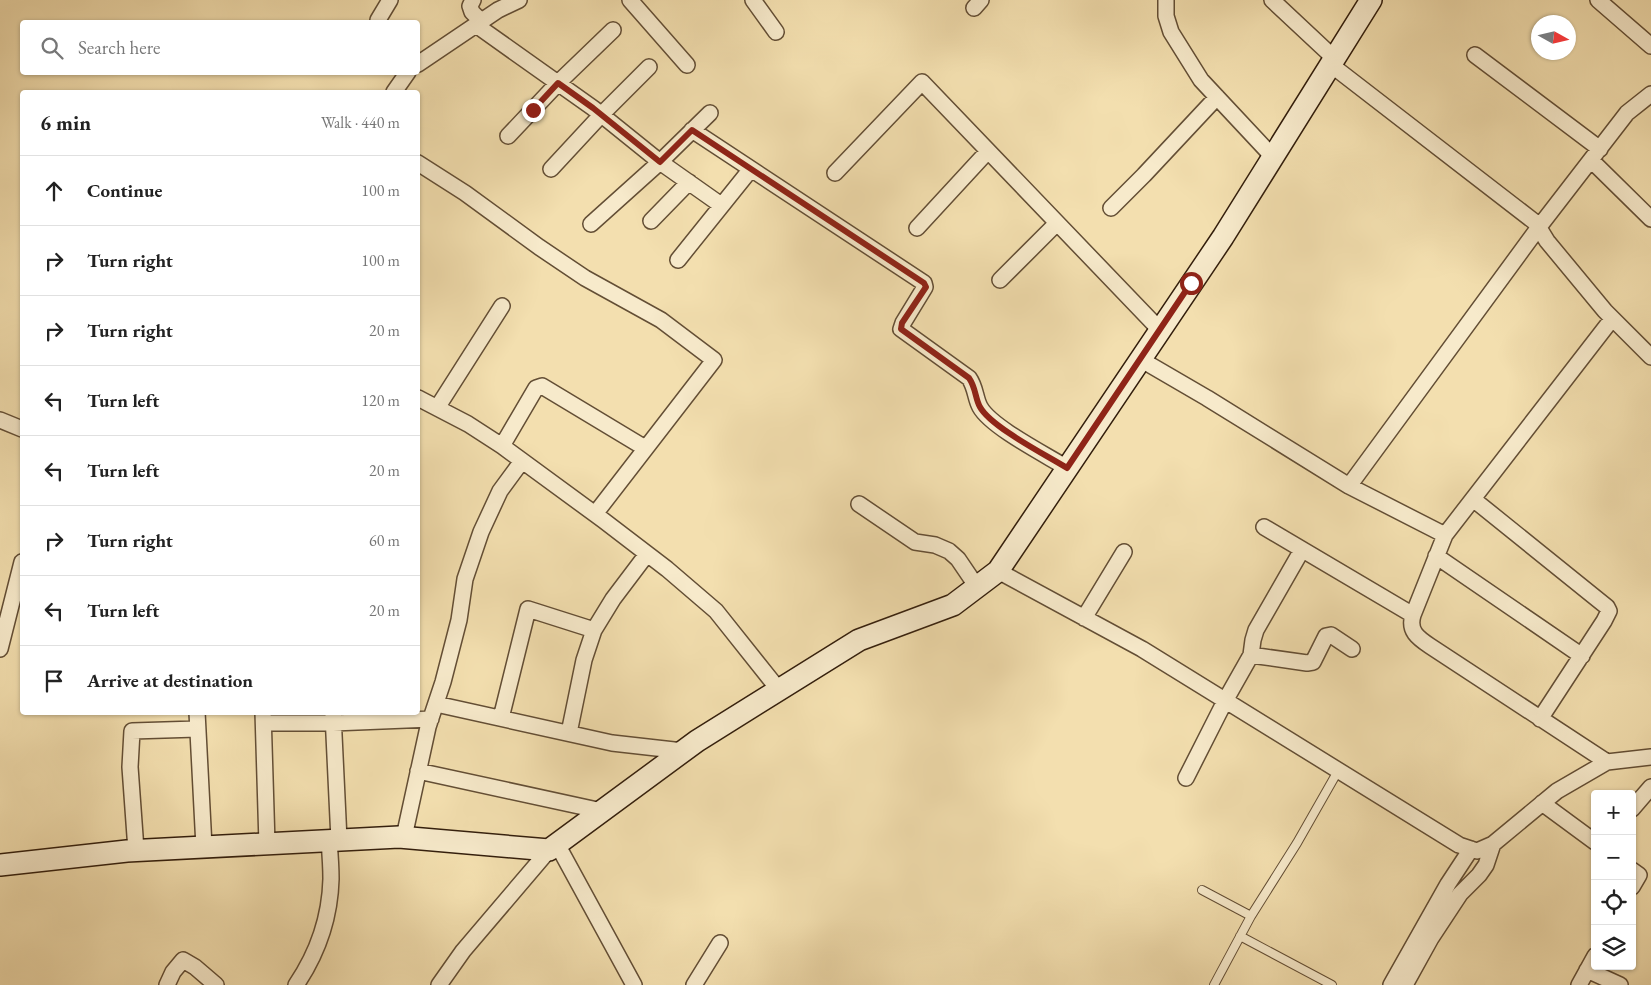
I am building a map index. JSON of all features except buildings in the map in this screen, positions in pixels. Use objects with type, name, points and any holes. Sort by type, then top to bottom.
[{"type":"street","points":[[378,20],[390,0]]},
{"type":"street","points":[[473,0],[470,6],[479,23],[602,114],[660,162],[721,205]]},
{"type":"street","points":[[420,58],[498,10],[519,0]]},
{"type":"street","points":[[630,0],[686,65]]},
{"type":"street","points":[[753,0],[776,32]]},
{"type":"street","points":[[1166,0],[1166,16],[1171,32],[1201,80],[1273,157]]},
{"type":"street","points":[[1272,0],[1332,61],[1536,223],[1546,242],[1612,319],[1651,358]]},
{"type":"street","points":[[439,985],[463,951],[553,847],[697,741],[779,690],[860,640],[953,605],[998,571],[1223,237],[1371,0]]},
{"type":"street","points":[[1598,0],[1651,46]]},
{"type":"street","points":[[508,136],[558,83],[613,30]]},
{"type":"street","points":[[1475,55],[1595,154],[1651,219]]},
{"type":"street","points":[[551,169],[649,67]]},
{"type":"street","points":[[395,90],[406,75]]},
{"type":"street","points":[[835,173],[922,82],[1160,330]]},
{"type":"street","points":[[1349,486],[1539,227],[1627,112],[1650,95]]},
{"type":"street","points":[[1111,208],[1217,96]]},
{"type":"street","points":[[591,224],[660,162],[710,113]]},
{"type":"street","points":[[692,130],[924,283],[926,287],[902,323],[901,329],[969,378],[975,386],[980,407],[991,421],[1067,468]]},
{"type":"street","points":[[917,228],[988,151]]},
{"type":"street","points":[[420,164],[465,193],[539,247],[586,278],[661,320],[714,360],[595,514]]},
{"type":"street","points":[[678,260],[751,169]]},
{"type":"street","points":[[651,222],[689,182]]},
{"type":"street","points":[[1000,280],[1057,223]]},
{"type":"street","points":[[437,408],[502,306]]},
{"type":"street","points":[[1607,762],[1416,637],[1412,626],[1413,615],[1445,535],[1612,319]]},
{"type":"street","points":[[1140,359],[1349,486],[1445,535]]},
{"type":"street","points":[[502,446],[536,388],[542,386],[645,448]]},
{"type":"street","points":[[420,399],[468,424],[502,446],[647,554],[716,611],[779,690]]},
{"type":"street","points":[[0,420],[20,427]]},
{"type":"street","points":[[404,837],[431,719],[459,620],[466,580],[481,532],[500,491],[522,461]]},
{"type":"street","points":[[1472,499],[1607,607],[1609,611],[1604,622],[1540,719]]},
{"type":"street","points":[[859,504],[914,542],[935,545],[949,551],[958,559],[977,587]]},
{"type":"street","points":[[1264,527],[1413,615]]},
{"type":"street","points":[[1084,618],[1124,552]]},
{"type":"street","points":[[569,733],[584,660],[594,630],[612,599],[647,554]]},
{"type":"street","points":[[1186,778],[1225,700],[1251,655],[1256,630],[1298,555]]},
{"type":"street","points":[[1436,556],[1582,656]]},
{"type":"street","points":[[1,644],[20,570]]},
{"type":"street","points":[[998,571],[1142,649],[1460,845],[1477,851],[1494,844],[1557,791],[1607,762],[1651,757]]},
{"type":"street","points":[[501,718],[528,609],[594,630]]},
{"type":"street","points":[[1251,655],[1307,663],[1312,662],[1326,636],[1330,635],[1352,649]]},
{"type":"street","points":[[436,704],[612,742],[683,751]]},
{"type":"street","points":[[197,715],[204,847]]},
{"type":"street","points":[[267,844],[264,718],[431,719]]},
{"type":"street","points":[[296,985],[305,971],[322,933],[328,909],[334,840],[333,718]]},
{"type":"street","points":[[136,850],[130,767],[132,731],[197,729]]},
{"type":"street","points":[[418,771],[602,811]]},
{"type":"street","points":[[1636,804],[1651,787]]},
{"type":"street","points":[[1542,804],[1591,839]]},
{"type":"street","points":[[0,865],[136,850],[404,837],[553,847]]},
{"type":"street","points":[[1405,985],[1431,938],[1460,894],[1486,865],[1494,844]]},
{"type":"street","points":[[553,847],[634,985]]},
{"type":"street","points":[[1391,985],[1448,884],[1471,849]]},
{"type":"street","points":[[694,985],[720,943]]},
{"type":"street","points":[[167,985],[173,972],[183,960],[195,967],[216,985]]},
{"type":"street","points":[[1579,985],[1591,963]]},
{"type":"street","points":[[1587,970],[1620,985]]},
{"type":"lane","points":[[1214,985],[1251,916],[1297,843],[1338,771]]},
{"type":"lane","points":[[1202,890],[1251,916]]},
{"type":"lane","points":[[1240,936],[1332,985]]},
{"type":"route","points":[[533,110],[558,83],[593,108],[660,162],[692,130],[924,283],[926,287],[902,323],[901,329],[969,378],[975,386],[980,407],[991,421],[1067,468],[1191,283]]}]
